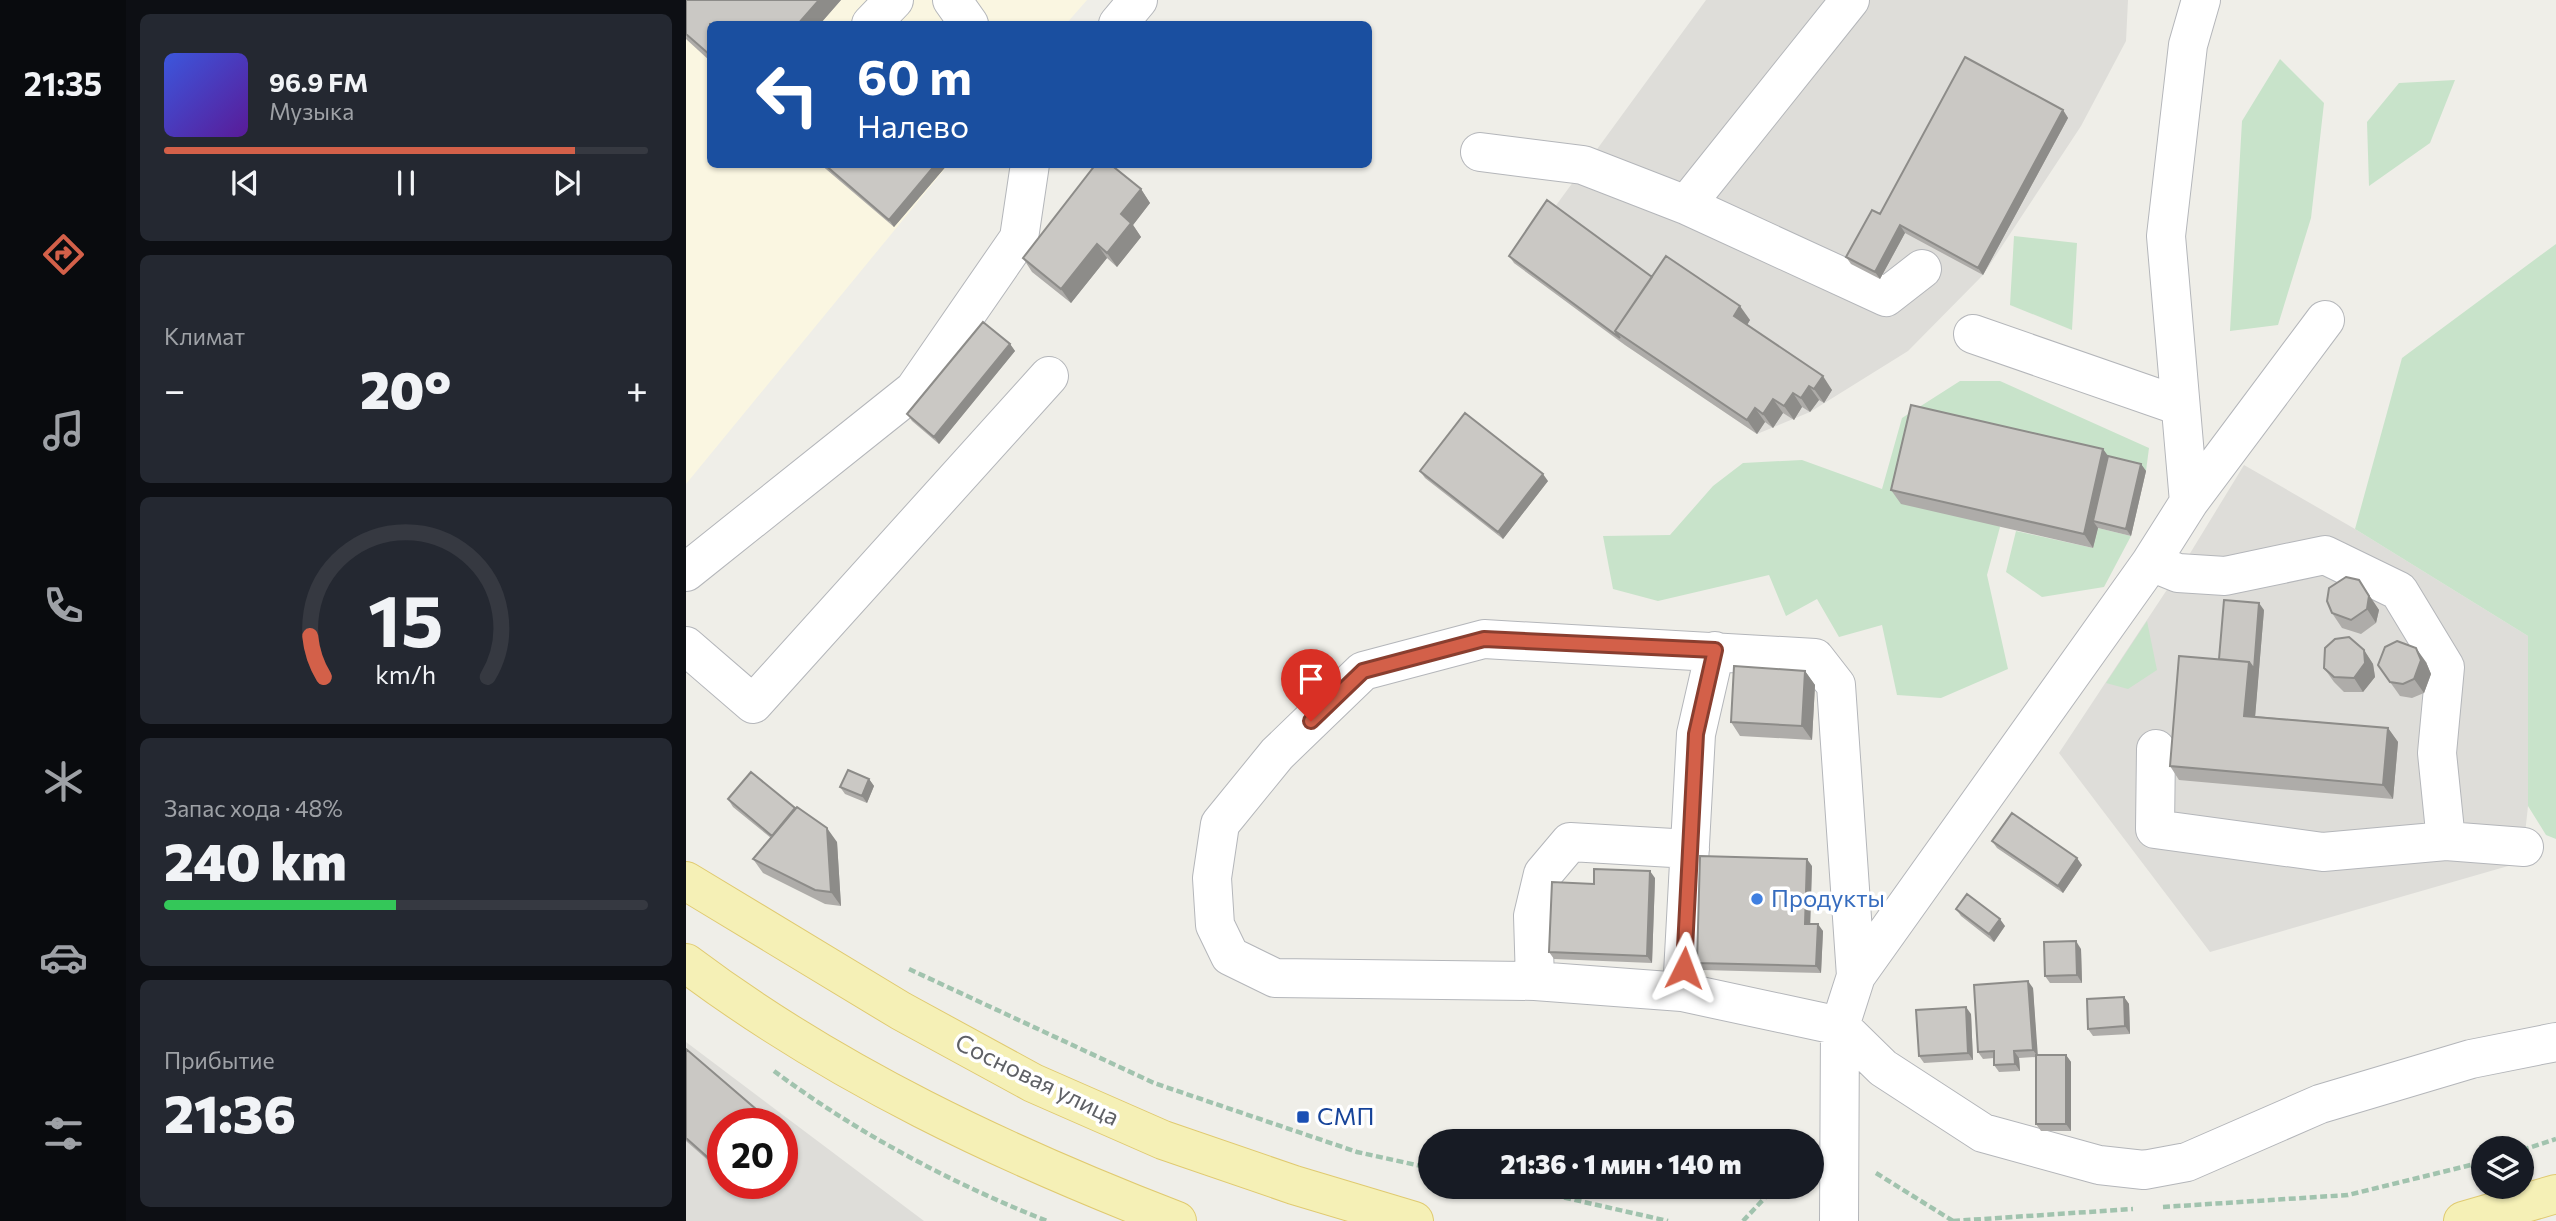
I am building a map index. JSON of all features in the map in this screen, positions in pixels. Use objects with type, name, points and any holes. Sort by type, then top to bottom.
[{"type":"main road","name":"Сосновая улица","points":[[686,881],[901,1011],[1033,1083],[1163,1140],[1294,1185],[1414,1221]]},
{"type":"main road","points":[[686,963],[737,1002],[878,1086],[1007,1151],[1177,1221]]},
{"type":"main road","points":[[2463,1221],[2556,1195]]},
{"type":"street","points":[[874,21],[894,0]]},
{"type":"street","points":[[953,0],[967,21]]},
{"type":"street","points":[[1121,21],[1139,0]]},
{"type":"street","points":[[1686,205],[1850,0]]},
{"type":"street","points":[[2173,0],[2188,45]]},
{"type":"street","points":[[2189,502],[2166,236],[2188,45],[2201,0]]},
{"type":"street","points":[[1480,152],[1583,165],[1686,205],[1886,297],[1922,269]]},
{"type":"street","points":[[686,572],[914,390],[1019,238],[1029,168]]},
{"type":"street","points":[[1839,1221],[1840,1026],[1856,976],[2151,562],[2189,502],[2325,320]]},
{"type":"street","points":[[1973,334],[2180,406]]},
{"type":"street","points":[[686,646],[753,704],[1049,376]]},
{"type":"street","points":[[2151,562],[2178,573],[2225,576],[2325,555],[2399,591],[2445,667],[2437,753],[2446,841]]},
{"type":"street","points":[[1856,976],[1836,685],[1815,658],[1715,650],[1484,639],[1363,671],[1277,754],[1220,824],[1212,878],[1215,925],[1230,956],[1275,978],[1535,981],[1682,992],[1840,1026],[1883,1068],[1983,1133],[2099,1165],[2144,1170],[2187,1162],[2320,1104],[2471,1059],[2556,1042]]},
{"type":"street","points":[[1682,992],[1696,734],[1715,650]]},
{"type":"street","points":[[2157,749],[2155,829],[2323,852],[2446,841],[2524,847]]},
{"type":"street","points":[[1535,981],[1533,916],[1543,874],[1570,842],[1690,849]]},
{"type":"path","points":[[901,965],[1154,1083],[1357,1152],[1418,1165]]},
{"type":"path","points":[[772,1070],[838,1116],[984,1196],[1047,1221]]},
{"type":"path","points":[[2534,1146],[2556,1139]]},
{"type":"path","points":[[2158,1207],[2348,1195],[2471,1165]]},
{"type":"path","points":[[1839,1172],[1871,1170],[1953,1221],[2144,1208]]},
{"type":"path","points":[[1571,1199],[1668,1221]]},
{"type":"path","points":[[1743,1221],[1764,1199]]},
{"type":"shaded area","points":[[686,0],[1087,0],[1069,21],[707,21],[707,168],[946,168],[686,484]]},
{"type":"shaded area","points":[[1706,0],[2128,0],[2126,41],[2081,126],[1983,275],[1908,351],[1810,412],[1757,434],[1619,341],[1514,263]]},
{"type":"shaded area","points":[[2244,465],[2355,529],[2528,636],[2528,806],[2522,862],[2210,952],[2059,753],[2178,573]]},
{"type":"shaded area","points":[[686,1042],[774,1108],[707,1108],[707,1199],[798,1199],[798,1126],[924,1221],[686,1221]]},
{"type":"green space","points":[[2280,59],[2324,103],[2311,218],[2278,325],[2230,331],[2242,121]]},
{"type":"green space","points":[[2455,80],[2430,143],[2369,186],[2367,122],[2399,83]]},
{"type":"green space","points":[[2014,236],[2077,243],[2072,330],[2010,305]]},
{"type":"green space","points":[[2556,244],[2556,839],[2546,835],[2528,806],[2528,636],[2355,529],[2402,358]]},
{"type":"green space","points":[[1960,381],[2000,381],[2149,448],[2146,471],[1921,419],[2000,527],[1987,575],[2008,669],[1941,698],[1897,695],[1882,625],[1839,637],[1817,599],[1786,616],[1769,575],[1658,601],[1613,589],[1603,536],[1670,535],[1713,486],[1743,463],[1802,460],[1882,489],[1902,418]]},
{"type":"green space","points":[[2098,528],[2131,536],[2104,587],[2042,597],[2006,572],[2016,531],[2093,548]]},
{"type":"green space","points":[[2147,621],[2157,670],[2128,689],[2106,683]]},
{"type":"building","points":[[686,0],[819,0],[801,21],[707,21],[707,52],[686,34]]},
{"type":"building","points":[[1965,57],[2063,110],[1978,268],[1900,225],[1875,272],[1846,257],[1872,210],[1880,214]]},
{"type":"building","points":[[829,168],[933,168],[889,220]]},
{"type":"building","points":[[1093,168],[1115,168],[1141,189],[1121,214],[1131,223],[1107,253],[1097,244],[1061,289],[1023,258]]},
{"type":"building","points":[[1547,200],[1652,277],[1615,331],[1620,338],[1509,256]]},
{"type":"building","points":[[1666,256],[1740,306],[1734,316],[1823,376],[1814,389],[1809,386],[1801,398],[1793,393],[1784,406],[1773,399],[1763,414],[1755,408],[1747,420],[1615,331]]},
{"type":"building","points":[[983,322],[1010,344],[934,437],[907,414]]},
{"type":"building","points":[[1911,405],[2103,449],[2084,534],[1891,490]]},
{"type":"building","points":[[1465,413],[1543,474],[1498,532],[1420,471]]},
{"type":"building","points":[[2108,456],[2141,464],[2126,529],[2093,521]]},
{"type":"building","points":[[2346,577],[2359,580],[2369,596],[2367,609],[2351,620],[2332,613],[2327,601],[2329,588]]},
{"type":"building","points":[[2224,600],[2259,603],[2254,669],[2249,662],[2219,659]]},
{"type":"building","points":[[2349,637],[2364,650],[2365,663],[2354,678],[2334,677],[2324,668],[2325,648],[2335,639]]},
{"type":"building","points":[[2397,641],[2416,648],[2421,660],[2414,679],[2403,684],[2390,682],[2378,665],[2385,647]]},
{"type":"building","points":[[2179,656],[2249,662],[2244,716],[2388,728],[2383,785],[2170,766]]},
{"type":"building","points":[[1734,666],[1805,671],[1802,726],[1731,722]]},
{"type":"building","points":[[848,770],[869,779],[862,796],[840,787]]},
{"type":"building","points":[[751,772],[795,808],[772,836],[728,799]]},
{"type":"building","points":[[797,807],[827,828],[831,892],[815,890],[753,859]]},
{"type":"building","points":[[2012,813],[2077,858],[2058,886],[1992,841]]},
{"type":"building","name":"Продукты","points":[[1700,856],[1807,859],[1805,924],[1818,924],[1816,966],[1697,963]]},
{"type":"building","points":[[1594,869],[1650,871],[1647,956],[1549,952],[1552,882],[1594,884]]},
{"type":"building","points":[[1967,894],[2000,919],[1989,934],[1956,909]]},
{"type":"building","points":[[2076,941],[2077,975],[2045,976],[2044,942]]},
{"type":"building","points":[[2028,981],[2033,1050],[2014,1051],[2015,1064],[1994,1065],[1994,1051],[1978,1052],[1974,985]]},
{"type":"building","points":[[2124,997],[2125,1026],[2088,1029],[2087,999]]},
{"type":"building","points":[[1966,1007],[1968,1053],[1919,1056],[1916,1010]]},
{"type":"building","points":[[686,1049],[755,1108],[707,1108],[707,1157],[686,1138]]},
{"type":"building","points":[[2036,1055],[2066,1055],[2066,1124],[2036,1124]]},
{"type":"place","name":"Продукты","points":[[1757,899]]},
{"type":"place","name":"СМП","points":[[1303,1117]]},
{"type":"route","points":[[1311,721],[1363,671],[1484,639],[1715,650],[1696,734],[1684,968]]}]
